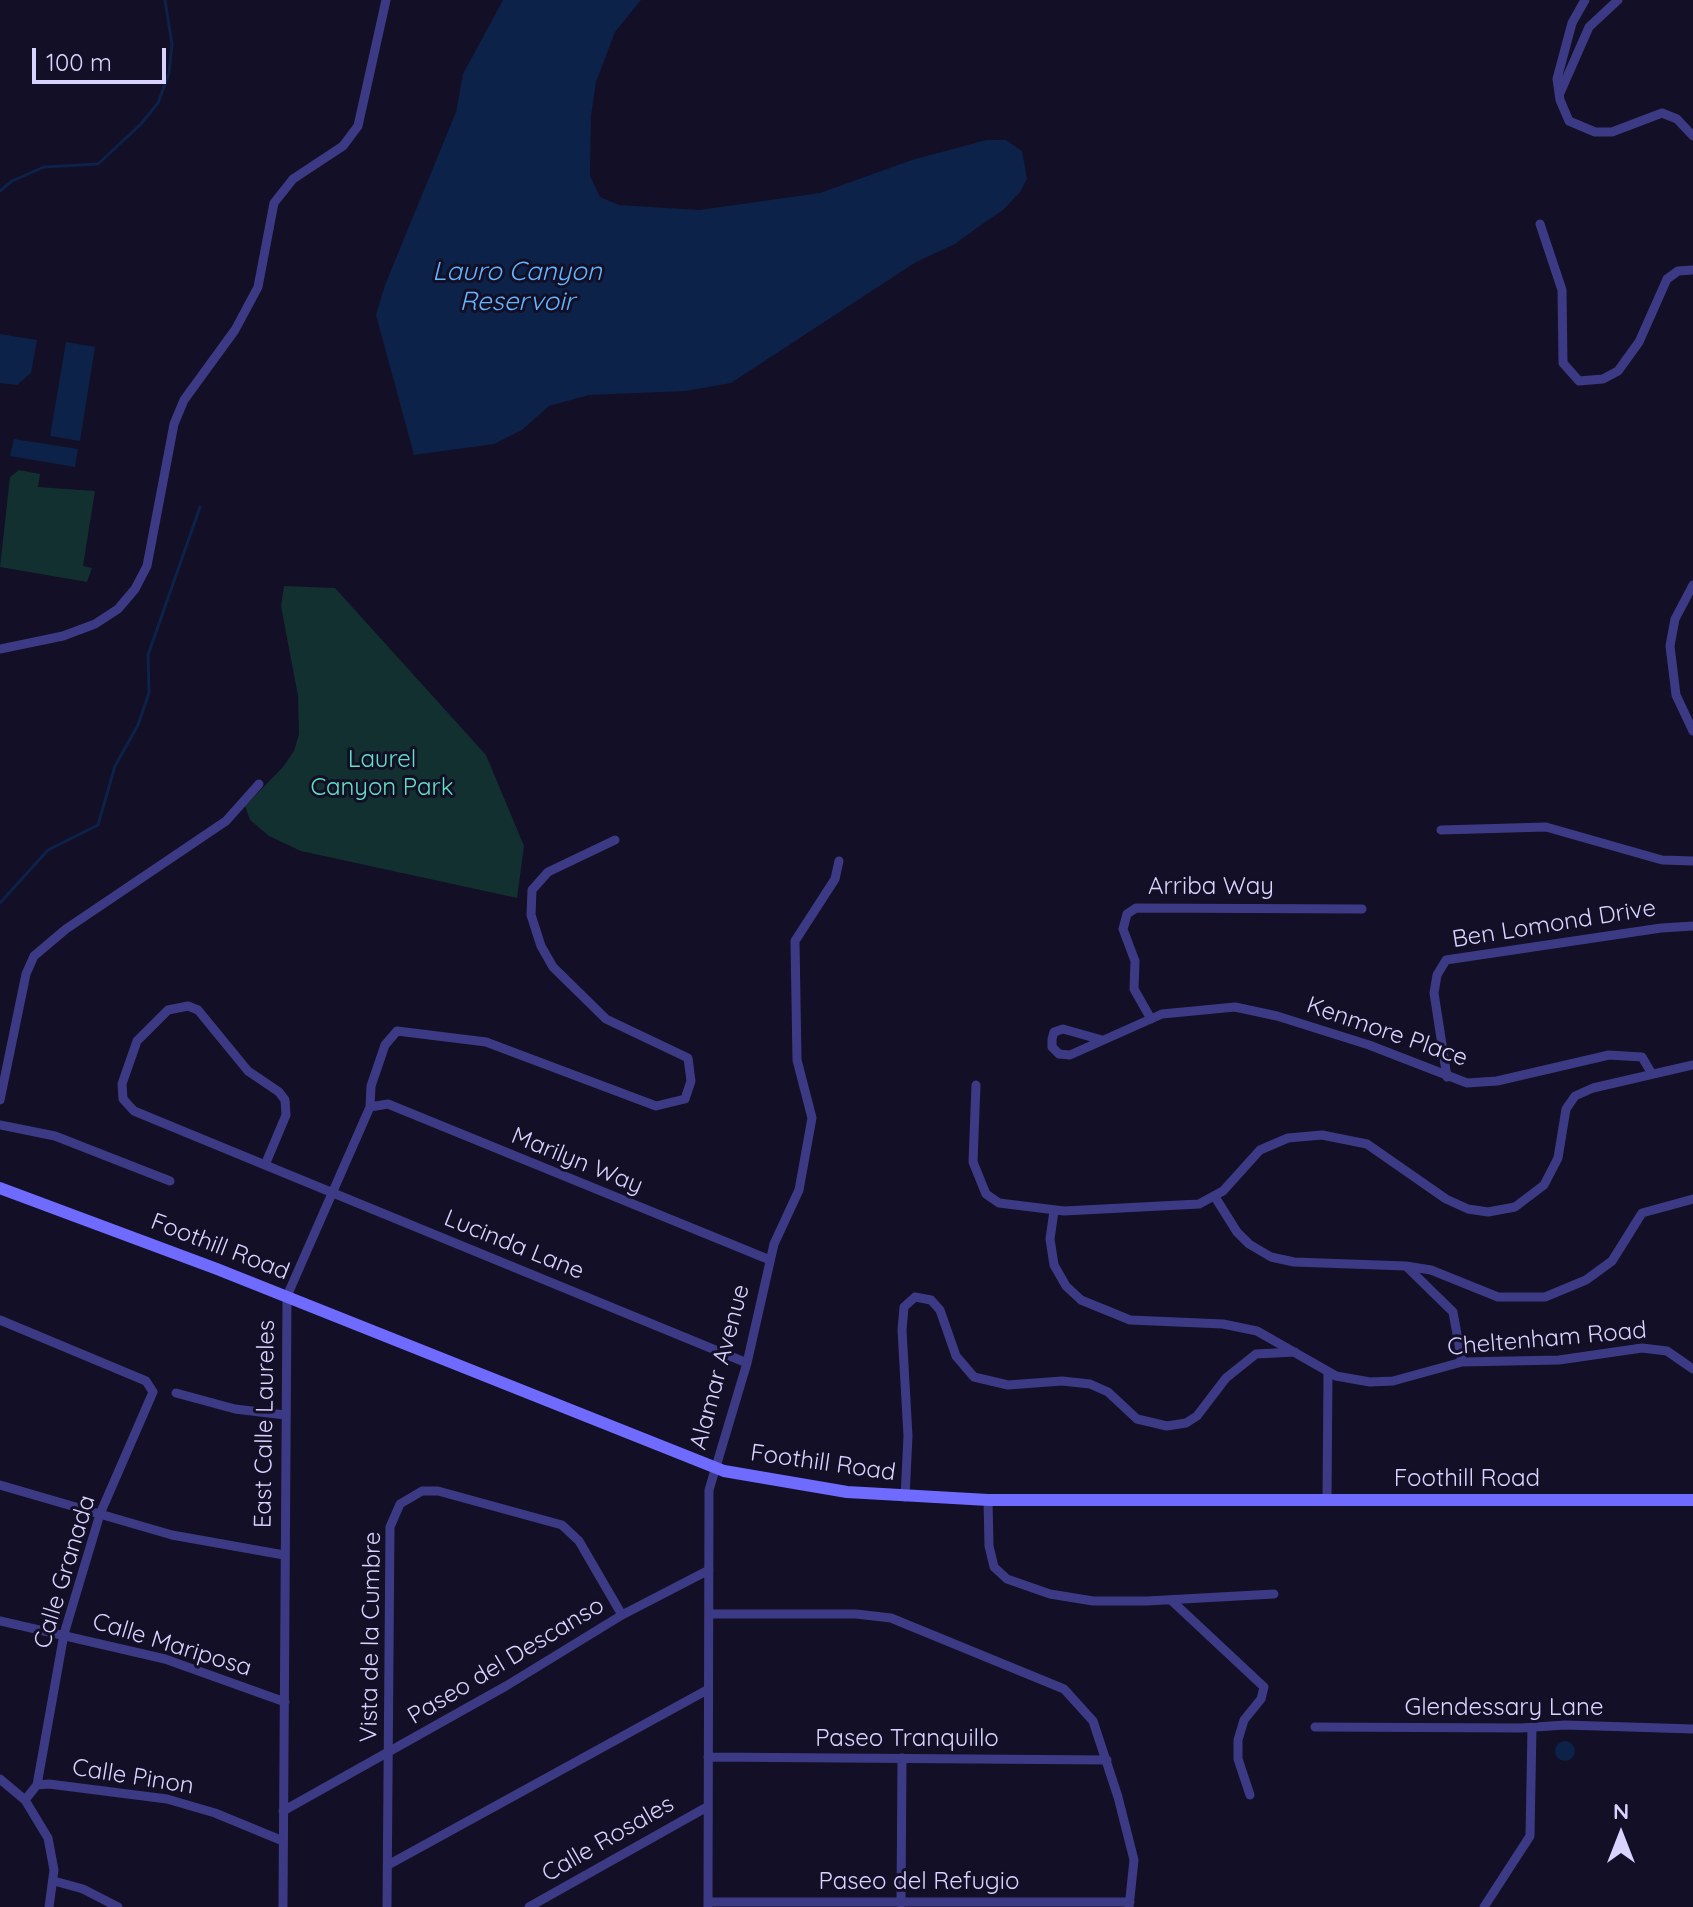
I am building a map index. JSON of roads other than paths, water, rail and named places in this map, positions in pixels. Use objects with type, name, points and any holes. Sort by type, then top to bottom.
[{"type":"main road","name":"Foothill Road","points":[[0,1188],[287,1296],[714,1468],[784,1482],[905,1497],[988,1500],[1693,1500]]},
{"type":"street","points":[[0,649],[63,636],[95,624],[118,609],[140,580],[147,566],[174,424],[184,400],[254,297],[263,273],[274,203],[293,179],[343,146],[358,126],[386,0]]},
{"type":"street","points":[[1585,0],[1572,23],[1560,61],[1559,97],[1565,115],[1577,126],[1612,132],[1662,113],[1677,119],[1693,136]]},
{"type":"street","points":[[1559,97],[1589,27],[1618,0]]},
{"type":"street","points":[[1540,224],[1562,290],[1563,363],[1579,381],[1603,379],[1618,371],[1639,342],[1667,279],[1678,271],[1693,270]]},
{"type":"street","points":[[1693,585],[1675,619],[1670,646],[1676,695],[1693,731]]},
{"type":"street","points":[[0,1100],[26,974],[34,956],[66,929],[226,821],[259,784]]},
{"type":"street","points":[[1441,830],[1523,825],[1546,827],[1662,860],[1693,861]]},
{"type":"street","name":"East Calle Laureles","points":[[283,1907],[287,1296],[370,1107],[371,1086],[385,1045],[397,1031],[486,1042],[656,1106],[685,1099],[691,1081],[688,1058],[606,1019],[553,967],[541,946],[531,915],[532,890],[548,872],[615,840]]},
{"type":"street","name":"Alamar Avenue","points":[[708,1904],[709,1490],[747,1363],[770,1260],[799,1190],[812,1118],[797,1060],[799,1002],[793,962],[795,941],[835,879],[839,861]]},
{"type":"street","name":"Arriba Way","points":[[1151,1019],[1134,989],[1135,961],[1123,929],[1125,918],[1136,908],[1362,909]]},
{"type":"street","name":"Ben Lomond Drive","points":[[1447,1077],[1434,993],[1437,975],[1446,960],[1693,926]]},
{"type":"street","name":"Lucinda Lane","points":[[265,1165],[286,1115],[282,1096],[242,1065],[198,1010],[183,1005],[168,1010],[146,1028],[131,1053],[121,1089],[126,1104],[134,1111],[265,1165],[747,1363]]},
{"type":"street","name":"Kenmore Place","points":[[1102,1040],[1063,1029],[1054,1032],[1052,1047],[1059,1054],[1070,1055],[1151,1019],[1207,1007],[1258,1011],[1369,1045],[1467,1083],[1497,1081],[1609,1055],[1642,1057],[1652,1074]]},
{"type":"street","points":[[976,1085],[973,1162],[986,1194],[999,1203],[1054,1211],[1199,1204],[1215,1197],[1260,1150],[1288,1138],[1322,1135],[1353,1140],[1381,1151],[1431,1189],[1462,1207],[1488,1212],[1506,1210],[1537,1193],[1552,1172],[1566,1109],[1575,1096],[1693,1065]]},
{"type":"street","name":"Marilyn Way","points":[[370,1107],[388,1104],[770,1260]]},
{"type":"street","points":[[0,1125],[55,1136],[170,1181]]},
{"type":"street","points":[[1215,1197],[1243,1238],[1271,1257],[1294,1262],[1406,1266],[1431,1270],[1498,1297],[1545,1297],[1586,1280],[1612,1261],[1642,1213],[1693,1199]]},
{"type":"street","name":"Cheltenham Road","points":[[1054,1211],[1050,1239],[1054,1265],[1066,1286],[1091,1305],[1120,1318],[1149,1323],[1241,1326],[1273,1336],[1328,1372],[1381,1382],[1462,1362],[1559,1360],[1642,1348],[1667,1351],[1693,1369]]},
{"type":"street","points":[[1406,1266],[1453,1312],[1462,1362]]},
{"type":"street","points":[[905,1497],[908,1436],[902,1330],[904,1307],[915,1297],[931,1300],[940,1310],[956,1356],[974,1377],[1008,1385],[1062,1381],[1090,1384],[1108,1392],[1124,1411],[1137,1419],[1167,1426],[1186,1423],[1197,1416],[1226,1378],[1256,1354],[1298,1353]]},
{"type":"street","name":"Calle Granada","points":[[0,1320],[146,1381],[152,1387],[152,1397],[100,1514],[64,1634],[37,1785]]},
{"type":"street","points":[[1327,1500],[1328,1372]]},
{"type":"street","points":[[176,1393],[235,1409],[285,1415]]},
{"type":"street","points":[[0,1485],[210,1544],[284,1555]]},
{"type":"street","name":"Vista de la Cumbre","points":[[387,1907],[390,1527],[395,1511],[406,1498],[422,1491],[438,1491],[562,1525],[579,1541],[622,1615]]},
{"type":"street","points":[[988,1500],[990,1555],[1002,1576],[1066,1598],[1172,1601],[1274,1594]]},
{"type":"street","name":"Paseo del Descanso","points":[[283,1811],[389,1753],[622,1615],[709,1570]]},
{"type":"street","points":[[1172,1601],[1260,1683],[1263,1695],[1244,1720],[1238,1740],[1238,1759],[1250,1795]]},
{"type":"street","points":[[709,1614],[871,1615],[905,1622],[1064,1689],[1088,1712],[1107,1760],[1132,1844],[1134,1882],[1130,1904]]},
{"type":"street","name":"Calle Mariposa","points":[[0,1621],[165,1659],[285,1702]]},
{"type":"street","points":[[388,1865],[707,1690]]},
{"type":"street","name":"Glendessary Lane","points":[[1315,1727],[1565,1725],[1693,1729]]},
{"type":"street","points":[[1484,1907],[1530,1836],[1532,1727]]},
{"type":"street","name":"Paseo Tranquillo","points":[[708,1757],[1107,1760]]},
{"type":"street","points":[[900,1904],[902,1758]]},
{"type":"street","points":[[0,1779],[25,1800],[48,1838],[54,1881],[49,1907]]},
{"type":"street","name":"Calle Pinon","points":[[25,1800],[37,1785],[167,1799],[215,1813],[283,1841]]},
{"type":"street","name":"Calle Rosales","points":[[529,1907],[707,1807]]},
{"type":"street","points":[[54,1881],[83,1889],[118,1907]]},
{"type":"street","name":"Paseo del Refugio","points":[[708,1904],[1130,1904]]},
{"type":"water","name":"Lauro Canyon Reservoir","points":[[503,0],[641,0],[615,32],[596,82],[591,116],[590,176],[600,197],[619,205],[699,210],[820,193],[912,160],[986,140],[1006,140],[1022,151],[1027,179],[1020,192],[1003,210],[955,244],[916,262],[731,383],[686,391],[589,395],[549,406],[522,430],[494,444],[414,455],[376,315],[385,285],[456,112],[463,74]]},
{"type":"water","points":[[0,334],[37,340],[31,373],[17,385],[0,383]]},
{"type":"water","points":[[66,342],[95,347],[80,441],[50,436]]},
{"type":"water","points":[[14,439],[78,449],[75,467],[10,456]]},
{"type":"water","points":[[1565,1741],[1572,1744],[1575,1751],[1572,1758],[1565,1761],[1558,1758],[1555,1751],[1558,1744]]},
{"type":"waterway","points":[[0,191],[12,181],[44,167],[98,164],[140,125],[158,103],[169,73],[172,44],[165,0]]},
{"type":"waterway","points":[[0,903],[48,850],[98,825],[115,766],[138,725],[149,693],[148,655],[200,507]]},
{"type":"park label","name":"Laurel Canyon Park","points":[[382,774]]}]
